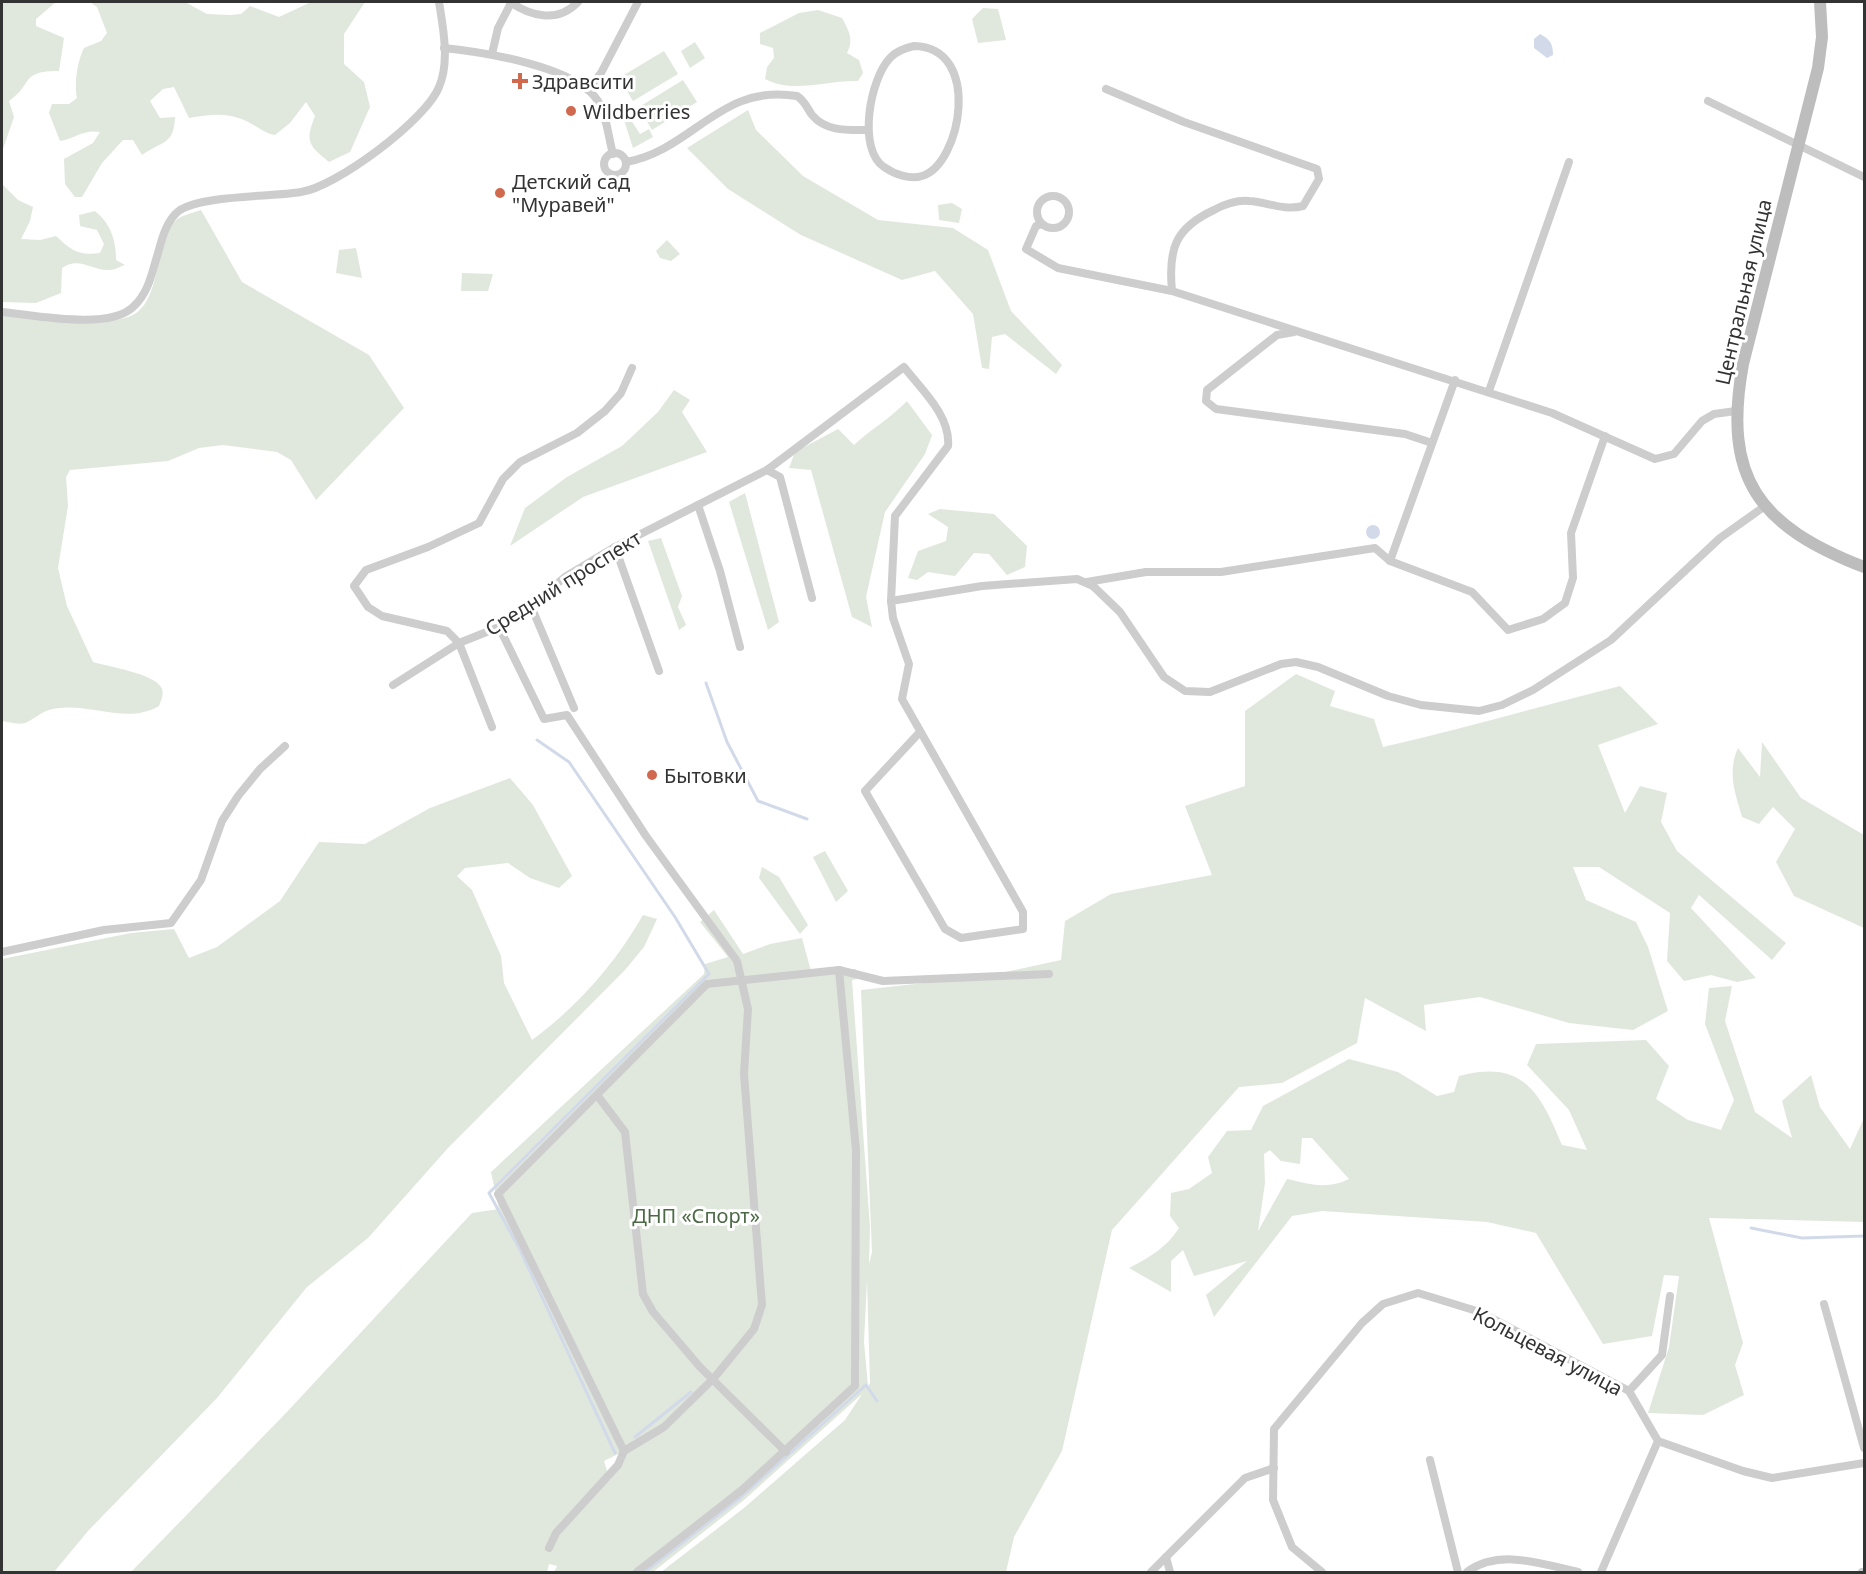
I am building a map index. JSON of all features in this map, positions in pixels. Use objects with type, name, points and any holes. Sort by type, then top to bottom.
[{"type":"street","points":[[2,312],[89,320],[129,311],[144,294],[165,230],[181,209],[207,201],[303,192],[330,183],[379,149],[414,120],[432,100],[442,77],[444,48],[439,2]]},
{"type":"street","points":[[492,54],[498,28],[511,2],[531,14],[544,16],[556,16],[578,2]]},
{"type":"street","points":[[588,90],[602,73],[638,2]]},
{"type":"street","name":"Центральная улица","points":[[1820,2],[1822,38],[1818,68],[1754,316],[1736,411],[1743,464],[1765,506],[1786,527],[1804,540],[1864,567]]},
{"type":"street","points":[[914,46],[922,46],[932,48],[948,60],[957,79],[957,114],[948,147],[930,173],[914,177],[905,176],[880,165],[870,149],[868,130],[879,78],[888,59],[895,53],[914,46]]},
{"type":"street","points":[[444,48],[492,54],[561,75],[588,90],[602,110],[613,154]]},
{"type":"street","points":[[1106,89],[1184,122],[1317,169],[1319,179],[1303,206],[1291,209],[1250,201],[1229,202],[1194,219],[1179,233],[1169,265],[1172,291]]},
{"type":"street","points":[[626,162],[659,152],[731,104],[751,97],[797,96],[803,100],[813,116],[827,127],[868,130]]},
{"type":"street","points":[[1708,101],[1798,147],[1864,177]]},
{"type":"street","points":[[613,154],[623,156],[626,162],[626,169],[621,174],[610,174],[606,170],[604,163],[613,154]]},
{"type":"street","points":[[1489,391],[1569,162]]},
{"type":"street","points":[[1042,224],[1036,226],[1026,249],[1058,268],[1172,291],[1281,324],[1294,332],[1455,380],[1552,413],[1655,459],[1674,454],[1702,421],[1714,414],[1736,411]]},
{"type":"street","points":[[1294,332],[1277,334],[1207,390],[1206,401],[1216,409],[1405,434],[1432,443]]},
{"type":"street","name":"Средний проспект","points":[[393,685],[459,644],[500,627],[531,606],[565,577],[615,547],[767,470],[904,367],[938,411],[949,437],[948,446],[895,516],[891,601]]},
{"type":"street","points":[[492,727],[459,644],[447,631],[382,616],[368,607],[354,586],[366,570],[428,547],[479,523],[502,479],[520,462],[577,433],[605,411],[621,393],[632,368]]},
{"type":"street","points":[[1390,561],[1455,380]]},
{"type":"street","points":[[1087,582],[1146,572],[1221,572],[1375,548],[1390,561],[1472,592],[1508,630],[1543,619],[1566,603],[1573,578],[1571,534],[1605,436]]},
{"type":"street","points":[[767,470],[780,477],[812,598]]},
{"type":"street","points":[[698,506],[720,571],[740,647]]},
{"type":"street","points":[[920,733],[865,791],[945,929],[961,938],[1023,929],[1023,912],[902,699],[909,664],[893,618],[891,601],[982,586],[1077,579],[1087,582],[1120,612],[1164,677],[1185,691],[1210,692],[1281,664],[1296,662],[1318,667],[1388,696],[1421,705],[1479,711],[1502,705],[1533,690],[1611,640],[1719,538],[1765,506]]},
{"type":"street","points":[[615,547],[659,671]]},
{"type":"street","points":[[531,606],[574,708]]},
{"type":"street","points":[[500,627],[544,719],[567,715],[646,836],[737,961],[748,1009],[744,1074],[762,1305],[754,1329],[714,1378],[664,1427],[624,1451],[618,1465],[556,1533],[549,1548]]},
{"type":"street","points":[[2,952],[104,930],[171,923],[201,880],[222,821],[238,796],[260,769],[285,746]]},
{"type":"street","points":[[637,1572],[687,1536],[786,1452],[855,1386],[856,1150],[839,970]]},
{"type":"street","points":[[624,1451],[498,1194],[707,984],[839,970],[883,981],[1049,974]]},
{"type":"street","points":[[597,1095],[625,1132],[643,1294],[653,1312],[700,1367],[714,1378],[786,1452]]},
{"type":"street","name":"Кольцевая улица","points":[[1322,1572],[1292,1547],[1273,1500],[1274,1429],[1362,1323],[1383,1304],[1418,1293],[1480,1312],[1629,1391],[1658,1441]]},
{"type":"street","points":[[1629,1391],[1662,1354],[1670,1296]]},
{"type":"street","points":[[1824,1304],[1864,1448]]},
{"type":"street","points":[[1601,1572],[1658,1441],[1743,1472],[1772,1478],[1864,1462]]},
{"type":"street","points":[[1430,1460],[1458,1572]]},
{"type":"street","points":[[1151,1572],[1245,1478],[1274,1468]]},
{"type":"street","points":[[1166,1557],[1170,1572]]},
{"type":"street","points":[[1467,1572],[1479,1564],[1499,1559],[1527,1561],[1578,1572]]},
{"type":"green space","points":[[2,2],[56,2],[36,19],[36,26],[64,38],[59,71],[38,73],[32,76],[17,95],[9,101],[14,117],[2,152]]},
{"type":"green space","points":[[90,2],[185,2],[207,14],[230,15],[241,14],[250,6],[279,17],[311,2],[365,2],[344,34],[344,64],[364,82],[370,107],[350,152],[329,162],[313,147],[309,137],[315,116],[306,102],[290,123],[275,135],[242,119],[228,116],[189,118],[174,87],[163,89],[150,101],[160,118],[175,117],[169,138],[142,155],[133,140],[123,140],[102,163],[82,197],[75,197],[65,184],[64,159],[93,143],[100,132],[85,133],[60,141],[49,113],[52,104],[69,104],[77,98],[77,73],[84,48],[101,41],[107,33],[97,7]]},
{"type":"green space","points":[[983,8],[998,9],[1006,40],[978,43],[972,19]]},
{"type":"green space","points":[[818,10],[842,18],[849,31],[847,53],[859,60],[863,73],[858,81],[787,86],[765,79],[767,67],[774,58],[773,48],[760,44],[760,33],[799,13]]},
{"type":"green space","points":[[695,42],[705,58],[690,68],[681,51]]},
{"type":"green space","points":[[664,51],[678,74],[633,101],[619,78]]},
{"type":"green space","points":[[683,80],[697,102],[652,130],[639,107]]},
{"type":"green space","points":[[748,110],[756,130],[803,176],[878,220],[953,228],[988,250],[1011,311],[1062,365],[1056,374],[1005,334],[992,337],[989,369],[982,368],[973,314],[935,271],[902,280],[801,235],[728,189],[687,148]]},
{"type":"green space","points":[[627,114],[640,134],[649,129],[653,137],[633,148],[623,117]]},
{"type":"green space","points":[[2,184],[18,200],[33,207],[30,221],[21,239],[40,240],[56,236],[80,253],[100,253],[104,244],[97,230],[80,226],[79,215],[95,211],[112,233],[116,260],[125,265],[103,270],[74,263],[62,268],[61,293],[36,303],[2,302]]},
{"type":"green space","points":[[952,203],[962,209],[959,223],[939,220],[938,205]]},
{"type":"green space","points":[[201,210],[242,282],[369,355],[404,408],[316,500],[291,460],[277,452],[223,445],[199,448],[168,461],[70,470],[66,477],[68,506],[58,568],[67,606],[93,662],[149,678],[161,687],[162,697],[159,706],[146,712],[133,714],[63,708],[46,711],[25,723],[2,721],[2,317],[4,315],[98,322],[128,317],[139,311],[147,301],[168,231],[178,219]]},
{"type":"green space","points":[[667,240],[680,254],[671,261],[660,258],[656,251]]},
{"type":"green space","points":[[356,248],[362,278],[336,273],[339,250]]},
{"type":"green space","points":[[462,273],[493,274],[488,291],[461,291]]},
{"type":"green space","points":[[674,390],[690,400],[682,412],[707,452],[583,497],[510,546],[525,508],[567,477],[622,446],[658,412]]},
{"type":"green space","points":[[907,401],[932,435],[925,454],[885,512],[866,597],[872,627],[852,617],[811,470],[789,468],[795,452],[838,429],[854,445]]},
{"type":"green space","points":[[745,493],[779,622],[768,630],[729,502]]},
{"type":"green space","points":[[940,509],[994,514],[1027,546],[1025,567],[1007,575],[989,554],[974,553],[955,576],[928,572],[917,580],[908,578],[918,551],[946,541],[948,527],[928,514]]},
{"type":"green space","points":[[661,538],[682,596],[678,607],[686,625],[679,630],[648,541]]},
{"type":"green space","name":"ДНП «Спорт»","points":[[1296,674],[1335,691],[1330,706],[1374,719],[1383,747],[1620,686],[1658,724],[1598,745],[1625,813],[1640,786],[1667,793],[1661,822],[1677,851],[1786,943],[1772,960],[1699,895],[1691,908],[1756,978],[1737,982],[1711,975],[1684,981],[1667,961],[1670,913],[1599,867],[1573,867],[1586,900],[1636,922],[1648,947],[1668,1011],[1633,1030],[1569,1023],[1480,997],[1424,1005],[1426,1031],[1365,998],[1357,1043],[1282,1083],[1239,1087],[1112,1230],[1062,1451],[1014,1537],[1006,1572],[661,1572],[744,1508],[845,1420],[862,1394],[744,1500],[653,1572],[554,1572],[557,1566],[549,1564],[547,1572],[131,1572],[285,1414],[472,1213],[499,1209],[491,1172],[704,974],[705,964],[728,957],[700,922],[714,910],[743,954],[770,944],[802,938],[811,971],[856,969],[857,979],[852,980],[870,1227],[869,1264],[872,1252],[861,990],[987,976],[1061,960],[1065,921],[1111,894],[1212,875],[1185,806],[1245,786],[1245,711]],"holes":[[[512,1234],[628,1450],[608,1474],[604,1461],[622,1452]],[[867,1280],[870,1383],[868,1386],[864,1342]]]},
{"type":"green space","points":[[1762,742],[1801,798],[1864,835],[1864,928],[1794,896],[1776,862],[1795,829],[1773,807],[1759,824],[1742,817],[1733,782],[1735,757],[1738,748],[1760,777]]},
{"type":"green space","points":[[510,778],[533,805],[572,876],[559,888],[530,878],[508,863],[465,868],[457,876],[472,890],[501,956],[504,983],[532,1040],[594,984],[620,951],[643,915],[657,919],[644,947],[625,970],[448,1148],[368,1238],[307,1287],[217,1398],[88,1531],[54,1572],[2,1572],[2,959],[131,933],[174,929],[189,958],[217,947],[280,901],[319,842],[365,844],[430,808]]},
{"type":"green space","points":[[825,851],[848,891],[836,902],[813,857]]},
{"type":"green space","points":[[762,867],[779,877],[808,925],[800,934],[759,878]]},
{"type":"green space","points":[[1732,986],[1725,1021],[1755,1112],[1792,1138],[1782,1101],[1811,1075],[1820,1107],[1850,1149],[1864,1118],[1864,1222],[1709,1218],[1743,1343],[1735,1365],[1744,1395],[1703,1415],[1648,1413],[1669,1347],[1679,1276],[1664,1275],[1652,1336],[1603,1344],[1536,1233],[1487,1222],[1322,1211],[1292,1216],[1214,1317],[1206,1295],[1247,1261],[1194,1276],[1183,1250],[1171,1261],[1171,1292],[1129,1268],[1157,1251],[1179,1228],[1170,1216],[1171,1193],[1189,1189],[1212,1173],[1208,1157],[1227,1131],[1251,1130],[1263,1106],[1349,1059],[1398,1072],[1437,1096],[1454,1092],[1459,1076],[1499,1072],[1514,1076],[1537,1095],[1562,1145],[1587,1150],[1569,1110],[1527,1065],[1536,1044],[1646,1040],[1669,1066],[1656,1099],[1688,1120],[1721,1130],[1734,1100],[1705,1024],[1709,988]],"holes":[[[1302,1138],[1312,1138],[1349,1179],[1325,1185],[1287,1179],[1258,1231],[1265,1183],[1264,1154],[1270,1150],[1281,1161],[1300,1164]]]},
{"type":"water","points":[[1540,34],[1552,45],[1553,55],[1547,58],[1534,48],[1534,39]]},
{"type":"water","points":[[1370,525],[1376,525],[1380,532],[1376,539],[1370,539],[1366,535],[1366,529]]},
{"type":"waterway","points":[[706,683],[727,742],[758,801],[807,819]]},
{"type":"waterway","points":[[537,740],[569,762],[675,917],[709,974],[489,1193],[520,1250],[615,1453]]},
{"type":"waterway","points":[[1751,1228],[1802,1238],[1864,1236]]},
{"type":"waterway","points":[[645,1572],[741,1497],[866,1385],[877,1401]]},
{"type":"waterway","points":[[635,1437],[691,1392]]},
{"type":"place","name":"Здравсити","points":[[520,81]]},
{"type":"place","name":"Wildberries","points":[[571,111]]},
{"type":"place","name":"Детский сад \"Муравей\"","points":[[500,193]]},
{"type":"place","name":"Бытовки","points":[[652,775]]}]
